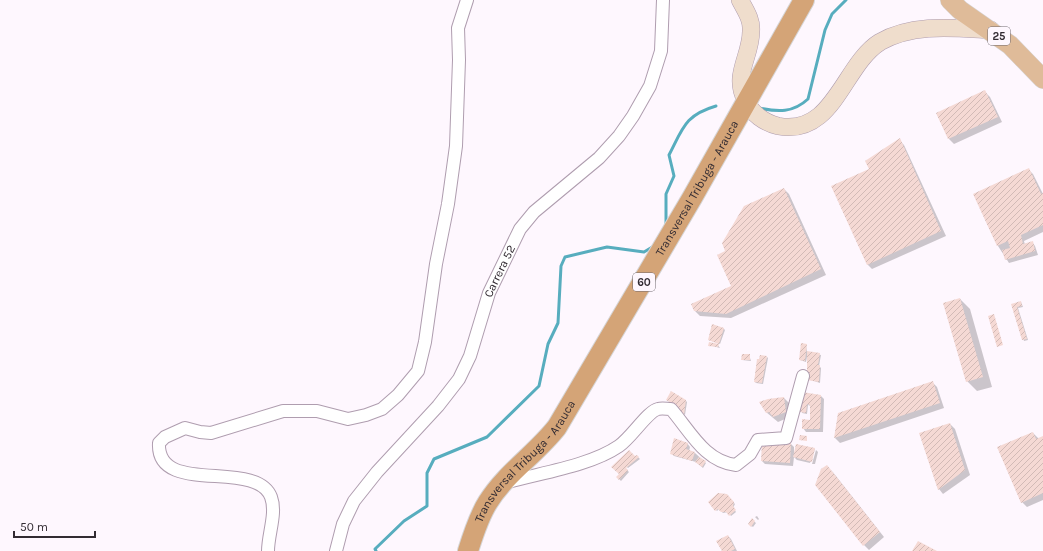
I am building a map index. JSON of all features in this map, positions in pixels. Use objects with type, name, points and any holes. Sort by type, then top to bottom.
[{"type":"highway","name":"Transversal Tribuga - Arauca","points":[[468,551],[487,503],[514,470],[546,442],[557,427],[692,198],[746,102],[781,44],[804,0]]},
{"type":"main road","points":[[740,0],[749,16],[752,30],[749,47],[740,78],[741,90],[746,102],[756,115],[764,121],[784,127],[798,127],[809,123],[821,115],[865,56],[879,43],[890,37],[918,30],[944,28],[991,30]]},
{"type":"main road","name":"25","points":[[950,0],[960,10],[991,30],[1010,45],[1043,79]]},
{"type":"street","points":[[268,551],[273,506],[271,496],[265,488],[253,481],[198,476],[178,471],[162,459],[159,451],[159,443],[165,437],[185,428],[211,433],[283,411],[317,411],[348,419],[366,415],[382,409],[398,395],[418,371],[425,342],[436,264],[448,204],[456,146],[459,60],[458,28],[467,0]]},
{"type":"street","name":"Carrera 52","points":[[336,551],[343,524],[354,501],[377,472],[438,406],[459,379],[470,356],[489,293],[520,229],[534,212],[599,158],[620,136],[633,116],[650,86],[661,51],[663,0]]},
{"type":"street","points":[[504,483],[595,459],[619,446],[636,431],[650,413],[659,408],[671,409],[707,453],[726,464],[736,466],[750,454],[758,440],[791,438],[803,376]]},
{"type":"building","points":[[985,90],[998,117],[948,139],[936,113]]},
{"type":"building","points":[[900,138],[941,231],[867,265],[831,186],[869,169],[865,161]]},
{"type":"building","points":[[1029,168],[1041,194],[1043,193],[1043,225],[1021,235],[1023,244],[1033,241],[1035,251],[1005,260],[1002,250],[1010,248],[1008,241],[997,246],[973,194]]},
{"type":"building","points":[[784,188],[821,269],[726,314],[694,311],[691,304],[731,286],[717,255],[725,251],[722,243],[744,206]]},
{"type":"building","points":[[960,298],[983,377],[966,382],[943,303]]},
{"type":"building","points":[[1021,301],[1022,306],[1017,307],[1027,339],[1022,340],[1011,304]]},
{"type":"building","points":[[994,314],[1003,345],[997,347],[988,316]]},
{"type":"building","points":[[712,324],[724,328],[719,344],[708,340]]},
{"type":"building","points":[[709,342],[719,344],[718,347],[708,346]]},
{"type":"building","points":[[801,343],[807,344],[805,361],[799,360]]},
{"type":"building","points":[[807,351],[820,353],[818,365],[820,365],[819,382],[807,380]]},
{"type":"building","points":[[742,354],[750,354],[750,360],[741,360]]},
{"type":"building","points":[[760,355],[767,356],[762,383],[754,382],[757,359],[759,359]]},
{"type":"building","points":[[933,381],[940,403],[834,438],[838,413]]},
{"type":"building","points":[[671,391],[686,400],[684,415],[676,409],[677,406],[666,400]]},
{"type":"building","points":[[802,392],[821,395],[820,429],[802,429],[802,419],[810,420],[810,405],[807,404],[806,413],[800,412]]},
{"type":"building","points":[[784,397],[786,412],[773,417],[769,412],[766,413],[759,402],[768,399]]},
{"type":"building","points":[[950,423],[965,470],[938,490],[919,433]]},
{"type":"building","points":[[1033,432],[1036,439],[1043,436],[1043,493],[1021,503],[997,447]]},
{"type":"building","points":[[800,435],[807,436],[807,441],[799,440]]},
{"type":"building","points":[[674,438],[688,443],[686,449],[695,452],[692,461],[670,454]]},
{"type":"building","points":[[762,442],[791,443],[790,463],[761,461]]},
{"type":"building","points":[[796,444],[815,448],[812,462],[793,457]]},
{"type":"building","points":[[629,450],[635,456],[637,455],[639,457],[626,468],[628,470],[619,480],[616,477],[619,474],[611,467]]},
{"type":"building","points":[[699,457],[706,461],[702,467],[695,462]]},
{"type":"building","points":[[827,465],[880,532],[863,546],[815,485],[821,469]]},
{"type":"building","points":[[718,493],[727,494],[734,502],[733,506],[736,510],[729,516],[726,512],[721,512],[718,509],[715,511],[708,502]]},
{"type":"building","points":[[752,518],[755,521],[751,527],[748,524]]},
{"type":"building","points":[[728,535],[735,549],[731,551],[722,551],[716,541]]},
{"type":"building","points":[[918,541],[937,551],[912,551]]},
{"type":"waterway","points":[[759,108],[779,111],[791,109],[797,107],[808,99],[825,30],[832,14],[846,0]]},
{"type":"waterway","points":[[666,225],[666,194],[674,176],[669,155],[682,130],[691,118],[716,106]]},
{"type":"waterway","points":[[376,551],[375,549],[404,521],[427,506],[427,473],[434,459],[487,437],[539,386],[548,344],[558,323],[561,266],[565,257],[607,247],[644,252],[654,246]]}]
